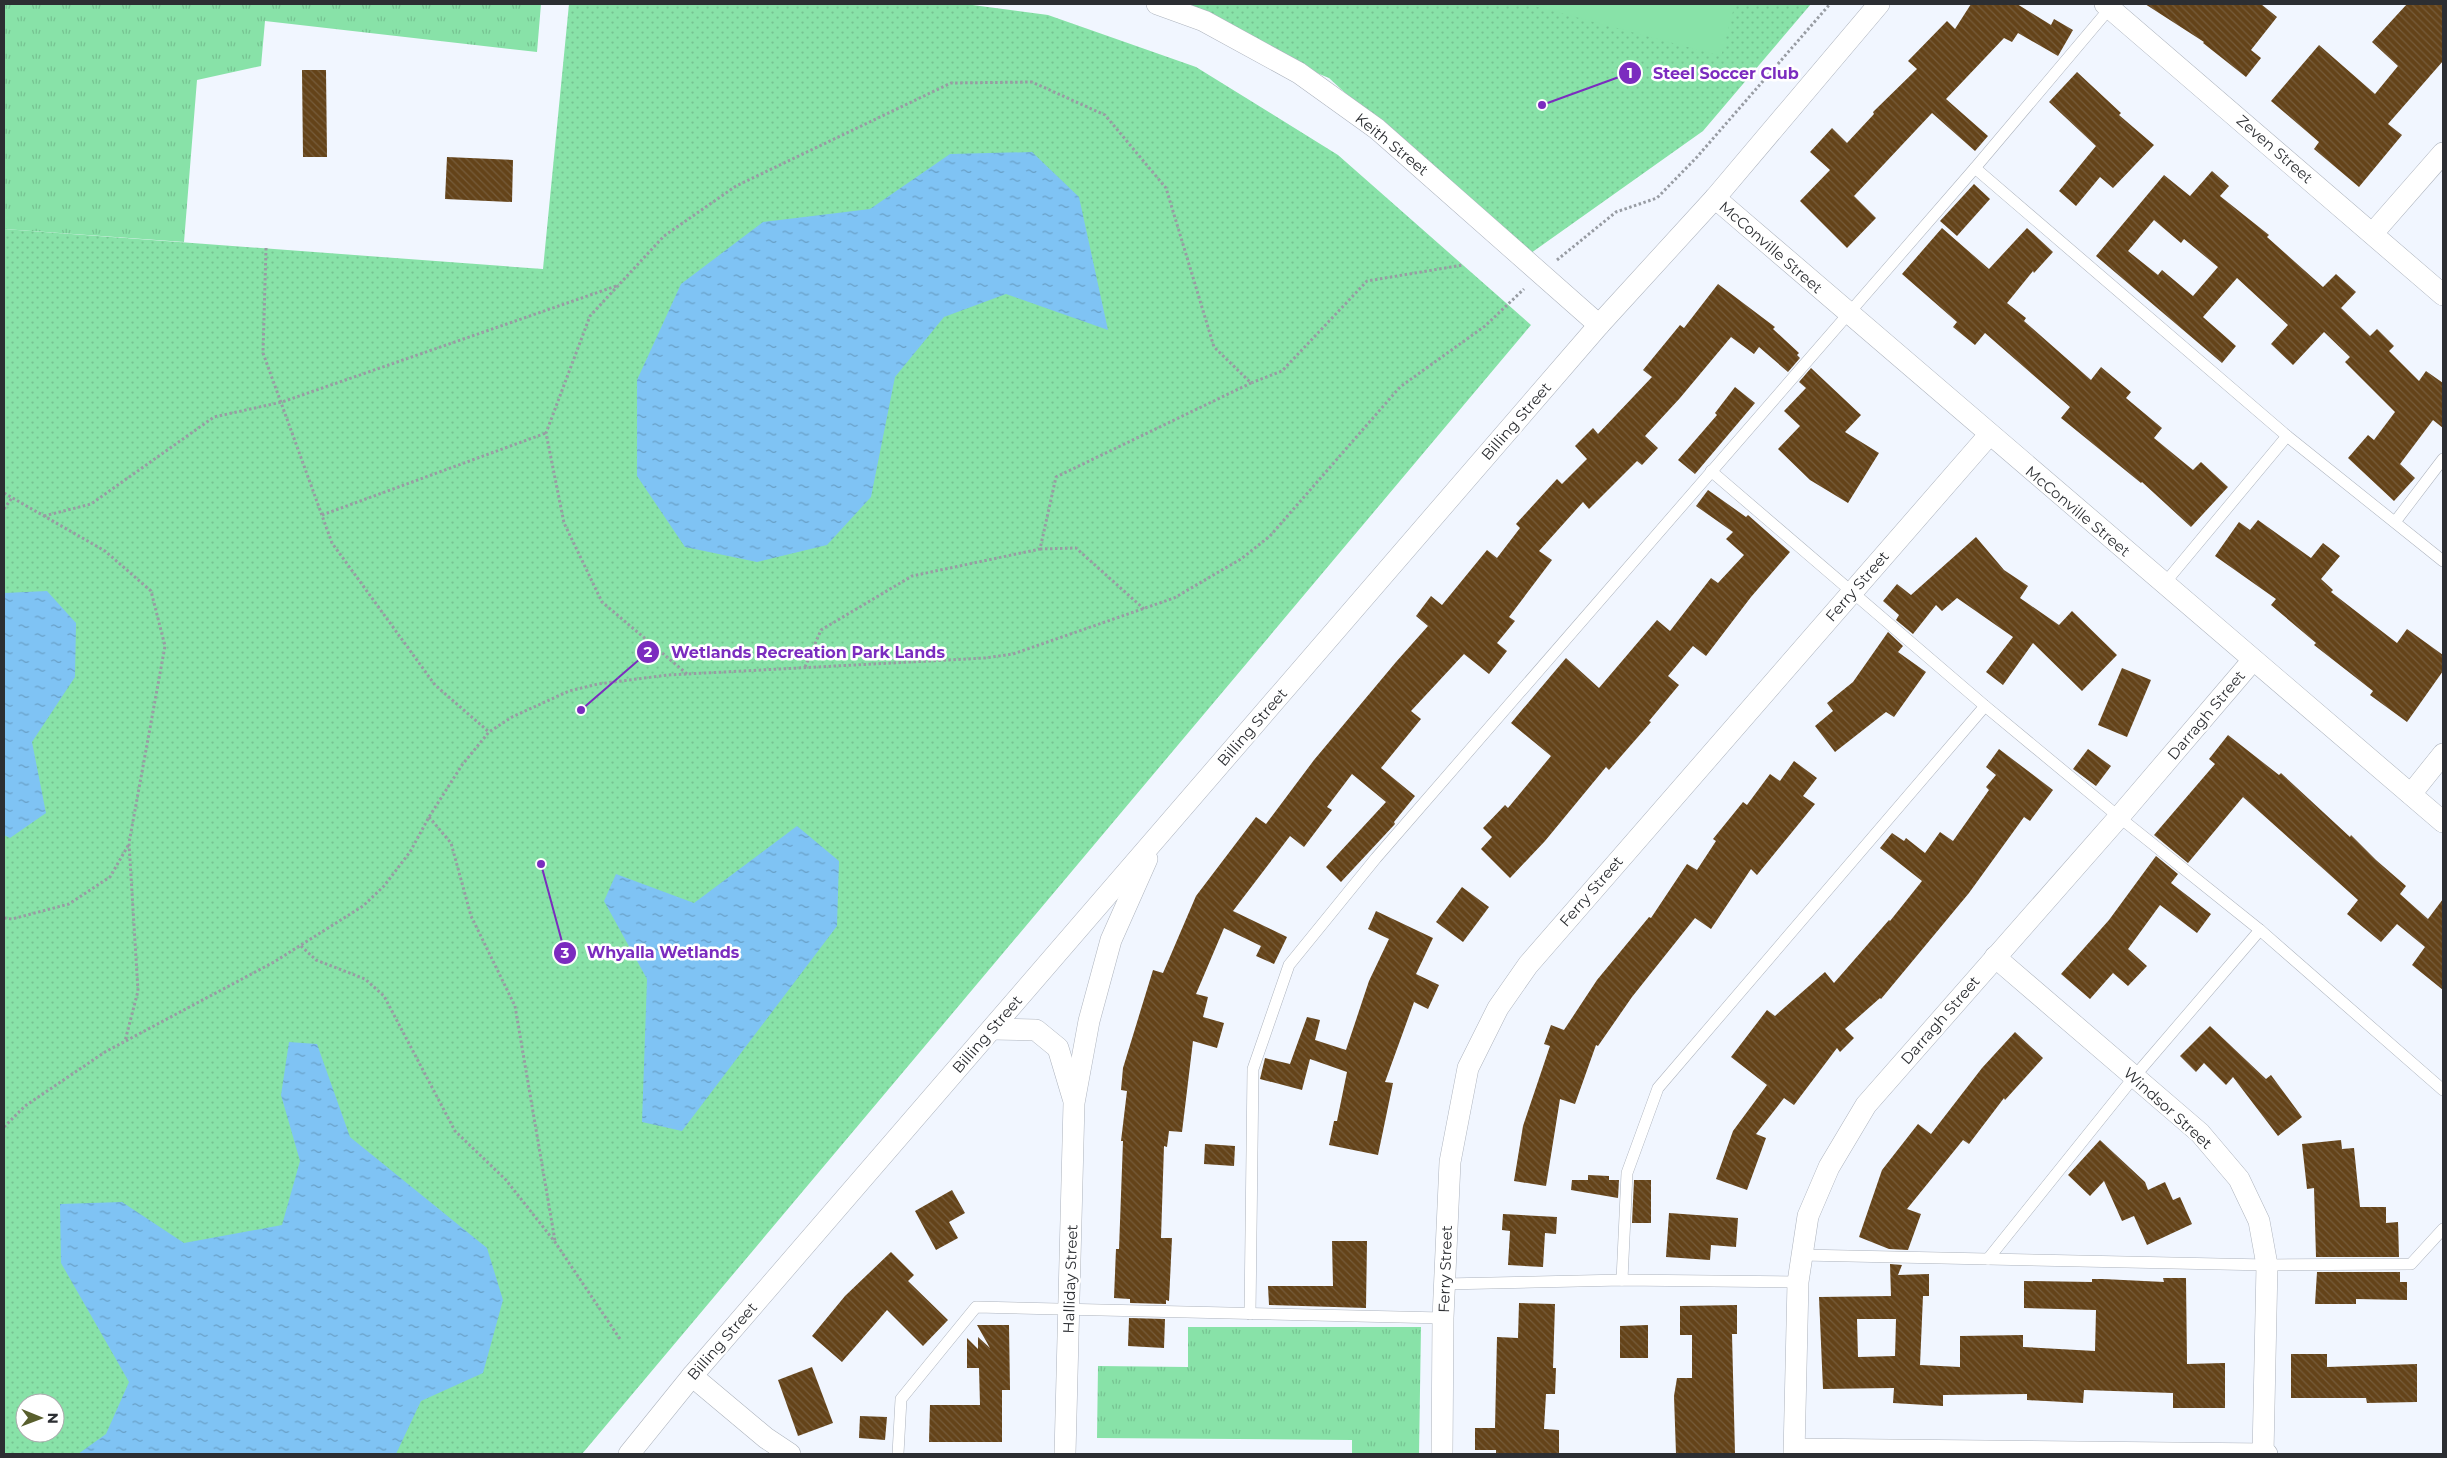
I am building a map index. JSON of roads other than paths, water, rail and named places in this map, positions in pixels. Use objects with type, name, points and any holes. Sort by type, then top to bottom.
[{"type":"street","name":"Keith Street","points":[[1157,4],[1204,21],[1299,73],[1377,129],[1599,325]]},
{"type":"street","name":"Billing Street","points":[[629,1454],[692,1376],[1599,325],[1715,198],[1879,4]]},
{"type":"street","name":"Zeven Street","points":[[2108,6],[2443,295]]},
{"type":"street","points":[[2373,233],[2443,154]]},
{"type":"street","name":"McConville Street","points":[[1715,198],[1989,435],[2443,822]]},
{"type":"street","name":"Ferry Street","points":[[1442,1454],[1443,1318],[1450,1162],[1468,1068],[1498,1008],[1528,965],[1989,435]]},
{"type":"street","name":"Darragh Street","points":[[1795,1452],[1798,1282],[1808,1216],[1829,1167],[1866,1105],[2119,818],[2253,660]]},
{"type":"street","points":[[2411,794],[2443,754]]},
{"type":"street","name":"Halliday Street","points":[[1065,1454],[1074,1103],[1089,1021],[1111,940],[1155,839]]},
{"type":"street","name":"Windsor Street","points":[[1995,957],[2200,1132],[2239,1179],[2259,1221],[2268,1265],[2263,1454]]},
{"type":"street","name":"Halliday Street","points":[[992,1029],[1036,1030],[1058,1048],[1074,1103]]},
{"type":"street","points":[[692,1376],[766,1438],[790,1454]]},
{"type":"street","points":[[1795,1452],[2267,1454]]},
{"type":"lane","points":[[1250,1314],[1253,1069],[1288,965],[1376,858],[1847,313],[1975,168],[2108,6]]},
{"type":"lane","points":[[1975,168],[2287,436],[2443,561]]},
{"type":"lane","points":[[2164,584],[2287,436]]},
{"type":"lane","points":[[2395,522],[2443,460]]},
{"type":"lane","points":[[1711,471],[1985,706],[2119,818],[2260,930],[2443,1090]]},
{"type":"lane","points":[[1622,1280],[1626,1173],[1658,1088],[1985,706]]},
{"type":"lane","points":[[1988,1259],[2134,1077],[2260,930]]},
{"type":"lane","points":[[1802,1255],[2268,1265],[2411,1264],[2443,1229]]},
{"type":"lane","points":[[1445,1284],[1622,1280],[1798,1282]]},
{"type":"lane","points":[[898,1454],[901,1399],[976,1307],[1443,1318]]},
{"type":"water","points":[[1032,152],[1079,197],[1108,330],[1006,294],[944,317],[895,377],[871,497],[827,545],[757,562],[685,547],[637,476],[637,380],[681,284],[763,222],[870,209],[950,154]]},
{"type":"water","points":[[47,591],[76,623],[75,677],[32,742],[46,813],[10,838],[4,835],[4,593]]},
{"type":"water","points":[[797,826],[839,861],[837,926],[682,1131],[642,1122],[647,979],[604,901],[616,874],[694,903]]},
{"type":"water","points":[[289,1042],[317,1044],[350,1137],[487,1248],[503,1300],[483,1373],[421,1401],[396,1454],[78,1454],[106,1434],[129,1382],[61,1263],[60,1204],[122,1202],[184,1243],[282,1225],[300,1161],[281,1095]]},
{"type":"place","name":"Steel Soccer Club","points":[[1542,105]]},
{"type":"place","name":"Wetlands Recreation Park Lands","points":[[581,710]]},
{"type":"place","name":"Whyalla Wetlands","points":[[541,864]]}]
